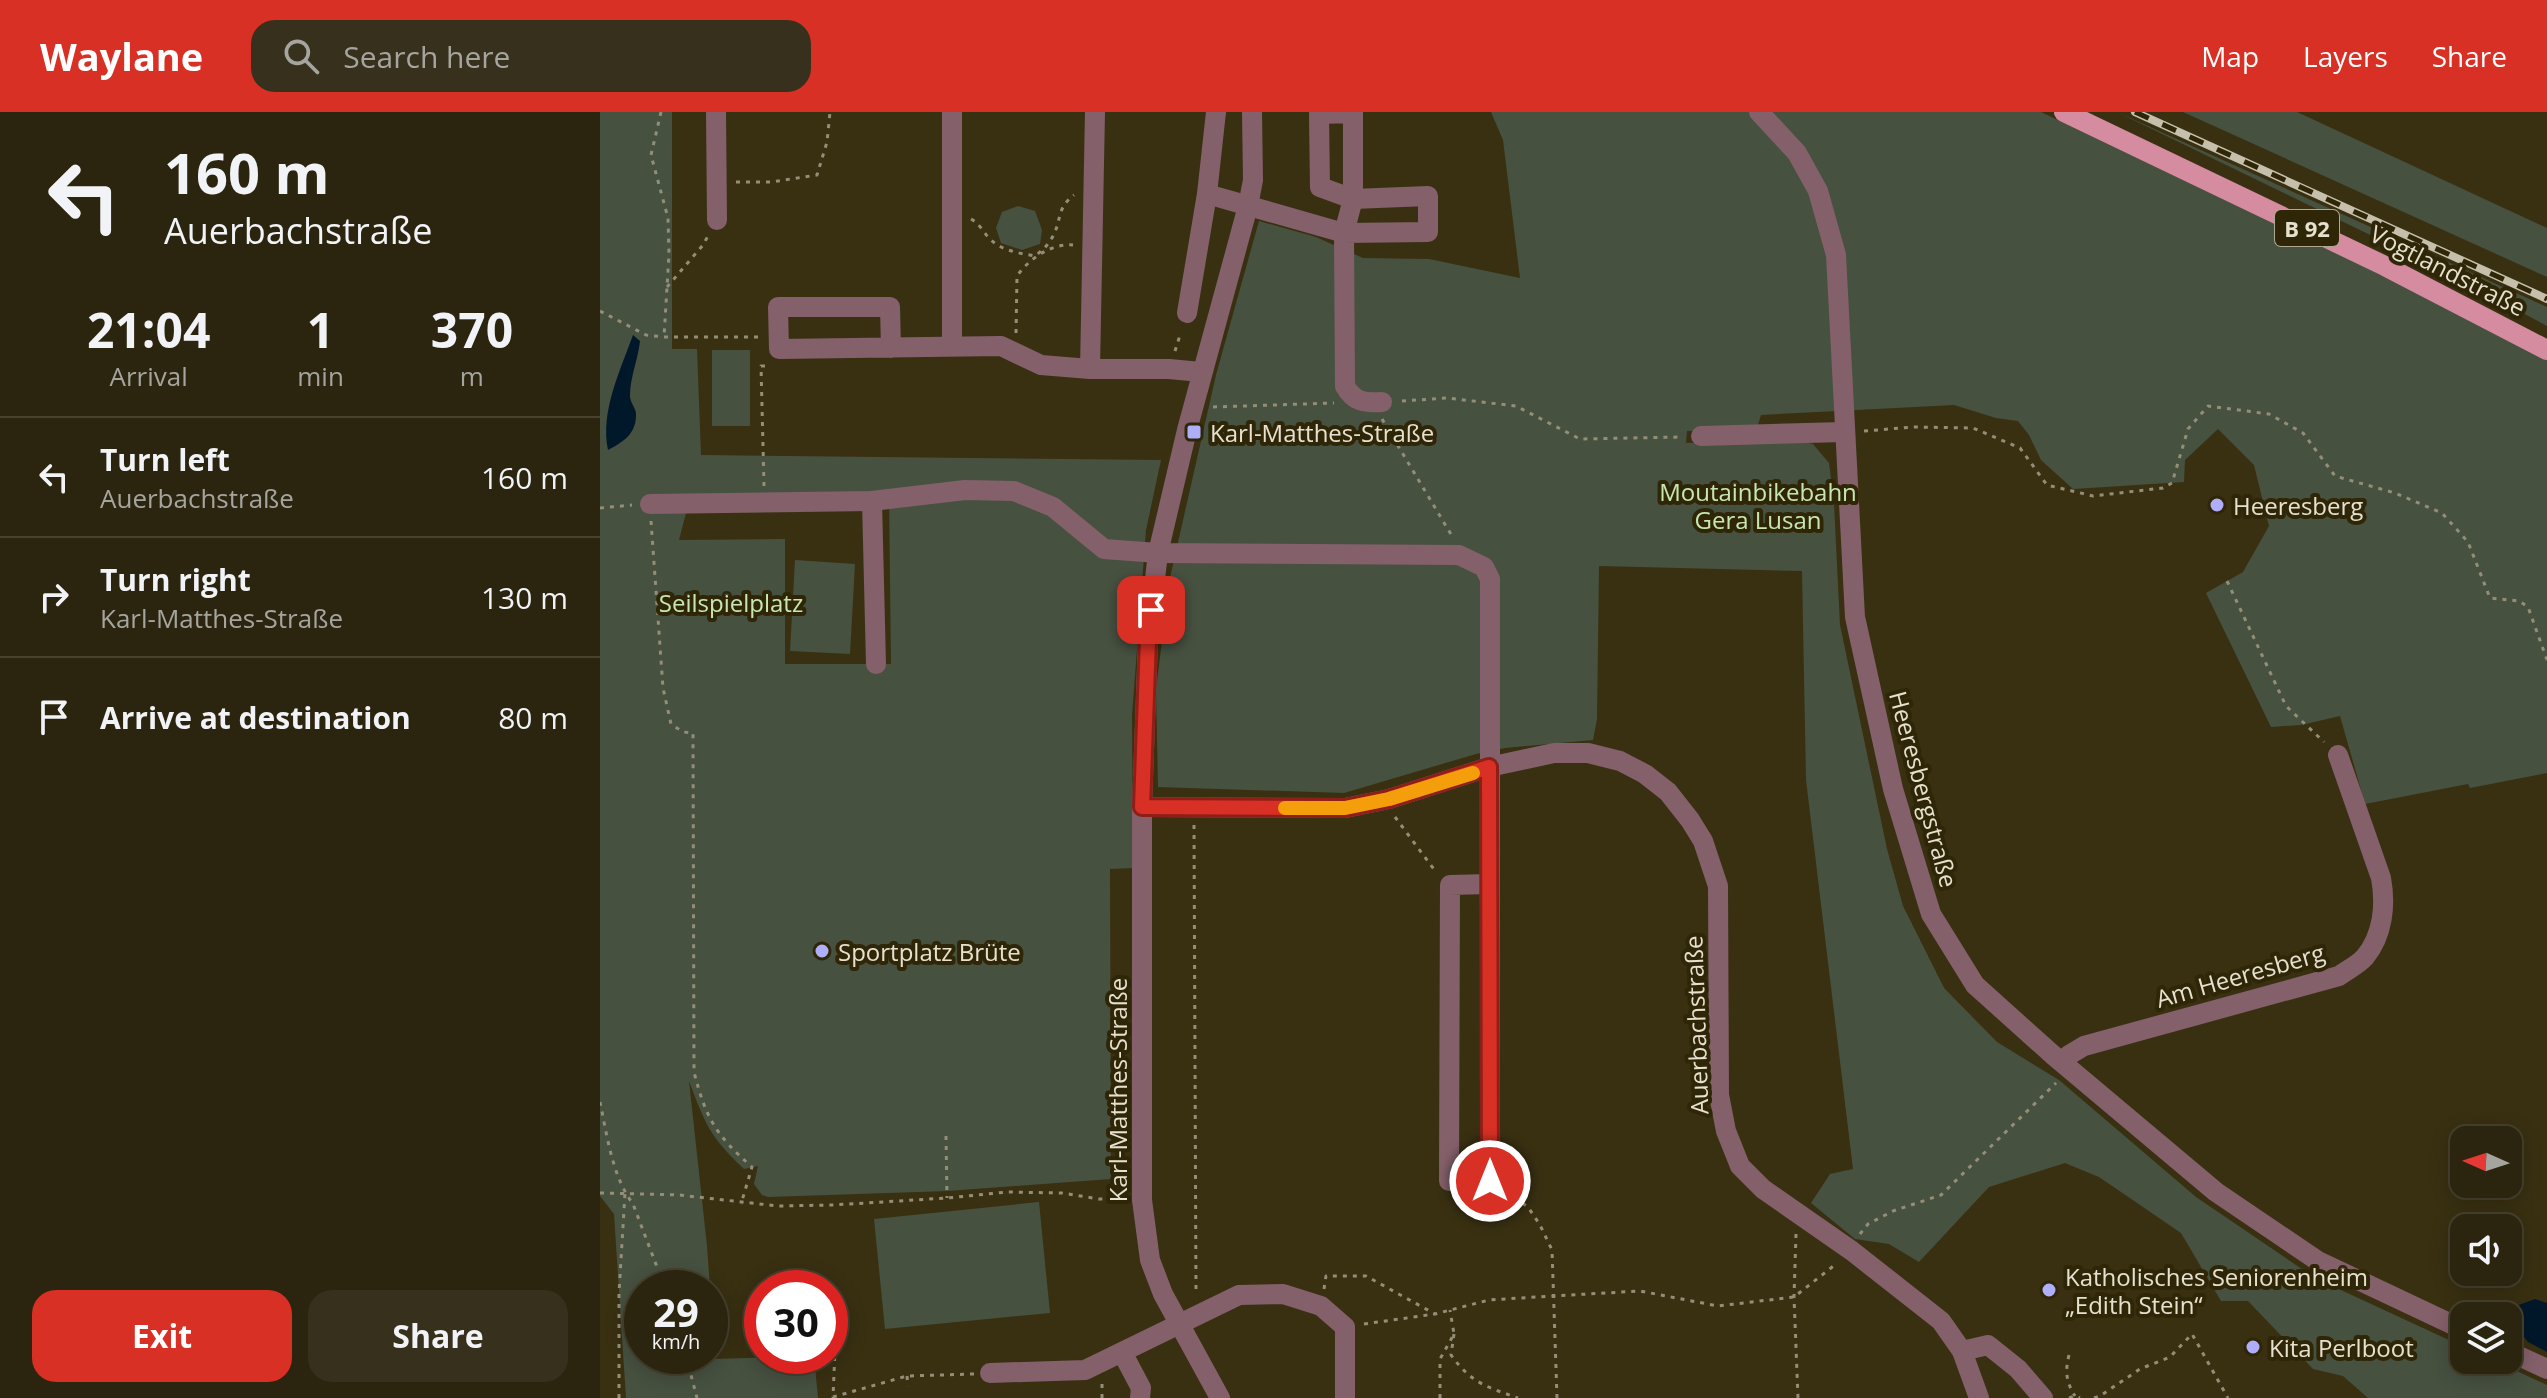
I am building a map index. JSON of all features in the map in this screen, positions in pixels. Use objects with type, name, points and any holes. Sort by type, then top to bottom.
[{"type":"main road","name":"Vogtlandstraße","points":[[2064,112],[2372,259],[2547,350]]},
{"type":"street","points":[[716,112],[717,220]]},
{"type":"street","points":[[952,112],[952,346]]},
{"type":"street","points":[[1090,369],[1095,112]]},
{"type":"street","points":[[1187,313],[1207,194],[1216,112]]},
{"type":"street","name":"Karl-Matthes-Straße","points":[[1220,1398],[1188,1322],[1163,1294],[1150,1260],[1142,1200],[1142,807],[1148,639],[1158,553],[1201,372],[1248,206],[1253,180],[1252,112]]},
{"type":"street","name":"Heeresbergstraße","points":[[1759,112],[1797,153],[1818,191],[1836,255],[1855,617],[1893,789],[1931,914],[1975,985],[2216,1192],[2318,1261],[2450,1323]]},
{"type":"street","points":[[1207,194],[1344,233],[1428,232],[1428,196],[1353,199],[1344,233],[1345,386],[1350,395],[1359,401],[1377,402]]},
{"type":"street","points":[[891,348],[890,307],[778,307],[772,349],[891,348],[952,346],[1001,346],[1041,365],[1201,372]]},
{"type":"street","points":[[1701,436],[1844,432]]},
{"type":"street","points":[[650,504],[872,501],[965,490],[1014,491],[1053,507],[1104,549],[1158,553],[1459,555],[1484,567],[1490,579],[1490,1181],[1449,1181],[1450,885],[1489,884]]},
{"type":"street","points":[[872,501],[876,664]]},
{"type":"street","name":"Auerbachstraße","points":[[1142,807],[1345,808],[1389,799],[1489,767],[1554,753],[1588,753],[1620,761],[1645,774],[1668,792],[1690,820],[1703,841],[1718,886],[1719,1095],[1726,1131],[1740,1166],[1763,1189],[1852,1251],[1941,1321],[1962,1351],[1979,1398]]},
{"type":"street","name":"Am Heeresberg","points":[[2066,1065],[2069,1055],[2084,1046],[2339,976],[2364,959],[2379,934],[2385,897],[2338,755]]},
{"type":"street","points":[[990,1373],[1085,1370],[1239,1295],[1283,1294],[1321,1306],[1345,1327],[1345,1398]]},
{"type":"street","points":[[1962,1351],[1988,1345],[2018,1369],[2043,1398]]},
{"type":"street","points":[[1123,1354],[1141,1388],[1140,1398]]},
{"type":"street","points":[[2522,1357],[2547,1369]]},
{"type":"path","points":[[661,112],[651,155],[668,218],[664,337]]},
{"type":"path","points":[[716,182],[771,182],[817,175],[827,142],[830,112]]},
{"type":"path","points":[[1016,353],[1017,276],[1046,247],[1055,233],[1058,214],[1069,200],[1094,180]]},
{"type":"path","points":[[952,214],[978,223],[997,246],[1012,252],[1035,256],[1063,244],[1072,245],[1092,257]]},
{"type":"path","points":[[667,287],[703,245],[717,220]]},
{"type":"path","points":[[600,311],[646,335],[766,337],[772,349],[767,366],[761,366],[764,502]]},
{"type":"path","points":[[1169,369],[1187,313]]},
{"type":"path","points":[[1205,407],[1344,403],[1350,395]]},
{"type":"path","points":[[1459,555],[1458,545],[1377,402],[1447,398],[1516,406],[1580,439],[1701,436]]},
{"type":"path","points":[[1844,432],[1914,427],[1973,428],[2020,448],[2047,485],[2093,496],[2163,488],[2172,483],[2188,429],[2208,406],[2269,414],[2303,433],[2335,476],[2395,493],[2442,513],[2468,542],[2490,598],[2519,601],[2528,607],[2547,660]]},
{"type":"path","points":[[600,508],[650,504],[663,688],[671,724],[683,732],[693,733],[694,1072],[700,1096],[723,1141],[752,1167],[741,1204]]},
{"type":"path","points":[[2227,581],[2286,706],[2338,755]]},
{"type":"path","points":[[1389,799],[1391,811],[1437,873],[1450,885]]},
{"type":"path","points":[[1188,1322],[1194,807]]},
{"type":"path","points":[[1345,1327],[1435,1314],[1489,1300],[1640,1291],[1718,1306],[1794,1297],[1852,1251],[1855,1239],[1868,1224],[1893,1211],[1941,1195],[2066,1065]]},
{"type":"path","points":[[600,1102],[607,1139],[625,1193],[633,1204],[658,1270]]},
{"type":"path","points":[[946,1136],[947,1198]]},
{"type":"path","points":[[1490,1181],[1528,1207],[1552,1250],[1557,1398]]},
{"type":"path","points":[[600,1193],[679,1195],[741,1204],[833,1205],[1007,1192],[1142,1200]]},
{"type":"path","points":[[619,1398],[619,1293],[625,1193]]},
{"type":"path","points":[[1797,1214],[1794,1297],[1798,1398]]},
{"type":"path","points":[[1321,1306],[1326,1276],[1366,1276],[1435,1314]]},
{"type":"path","points":[[1450,1310],[1454,1334],[1451,1355],[1465,1374],[1490,1388],[1518,1398]]},
{"type":"path","points":[[1440,1398],[1440,1359],[1454,1334]]},
{"type":"path","points":[[2094,1398],[2101,1397],[2140,1369],[2170,1357],[2192,1334],[2228,1398]]},
{"type":"path","points":[[2069,1355],[2065,1371],[2070,1388],[2077,1397]]},
{"type":"path","points":[[834,1374],[833,1397],[907,1376],[990,1373]]},
{"type":"path","points":[[691,1374],[697,1398]]},
{"type":"path","points":[[907,1376],[908,1386]]},
{"type":"path","points":[[2069,1398],[2077,1397]]},
{"type":"green space","name":"Seilspielplatz","points":[[600,112],[672,112],[672,349],[697,349],[701,455],[1161,460],[1146,530],[1132,715],[1133,868],[1110,869],[1111,1179],[948,1191],[768,1197],[762,1195],[754,1184],[758,1166],[744,1169],[715,1138],[689,1081],[709,1270],[624,1270],[624,1367],[614,1214],[600,1196]],"holes":[[[889,493],[891,664],[785,664],[785,539],[679,540],[691,494]]]},
{"type":"green space","name":"Moutainbikebahn Gera Lusan","points":[[1491,112],[2041,112],[2386,277],[2547,359],[2547,773],[2470,788],[2468,784],[2365,804],[2340,716],[2301,725],[2271,727],[2206,593],[2243,572],[2269,526],[2254,465],[2218,429],[2185,460],[2184,482],[2073,489],[2041,460],[2018,421],[1996,418],[1954,405],[1761,415],[1757,428],[1687,431],[1686,443],[1794,439],[1813,444],[1829,463],[1840,625],[1887,849],[1903,906],[1944,988],[1997,1042],[2059,1080],[2196,1197],[2315,1278],[2450,1341],[2450,1374],[2522,1373],[2547,1385],[2547,1398],[2368,1398],[2343,1376],[2313,1369],[2248,1301],[2221,1301],[2181,1233],[2099,1177],[2065,1163],[1989,1187],[1919,1262],[1889,1244],[1855,1239],[1811,1203],[1830,1174],[1853,1169],[1806,780],[1802,571],[1599,566],[1597,719],[1593,740],[1505,748],[1476,754],[1344,793],[1158,787],[1156,690],[1169,582],[1216,375],[1259,221],[1316,237],[1363,258],[1429,259],[1520,278],[1503,140]]},
{"type":"green space","points":[[2117,112],[2547,307],[2547,326],[2436,267]]},
{"type":"green space","points":[[2183,112],[2297,112],[2547,228],[2547,277]]},
{"type":"green space","points":[[1018,206],[1035,211],[1042,230],[1040,244],[1022,250],[1001,243],[996,228],[1002,212]]},
{"type":"green space","points":[[712,350],[750,350],[750,426],[712,426]]},
{"type":"green space","points":[[795,560],[855,564],[850,654],[790,651]]},
{"type":"green space","points":[[1039,1202],[1050,1313],[885,1329],[874,1219]]},
{"type":"green space","points":[[744,1358],[744,1374],[816,1374],[818,1398],[626,1398],[624,1374],[728,1374],[728,1359]]},
{"type":"water","points":[[633,335],[640,341],[630,389],[636,420],[628,436],[608,450],[609,406]]},
{"type":"water","points":[[2535,1299],[2547,1303],[2547,1352],[2528,1342],[2522,1335],[2522,1304]]},
{"type":"railway","points":[[2135,112],[2547,299]]},
{"type":"slow traffic","points":[[1285,808],[1345,808],[1389,799],[1473,773]]},
{"type":"place","name":"Karl-Matthes-Straße","points":[[1194,432]]},
{"type":"place","name":"Heeresberg","points":[[2217,505]]},
{"type":"place","name":"Sportplatz Brüte","points":[[822,951]]},
{"type":"place","name":"Katholisches Seniorenheim „Edith Stein“","points":[[2049,1290]]},
{"type":"place","name":"Kita Perlboot","points":[[2253,1347]]},
{"type":"route","points":[[1151,610],[1142,807],[1345,808],[1389,799],[1489,767],[1490,1181]]}]
